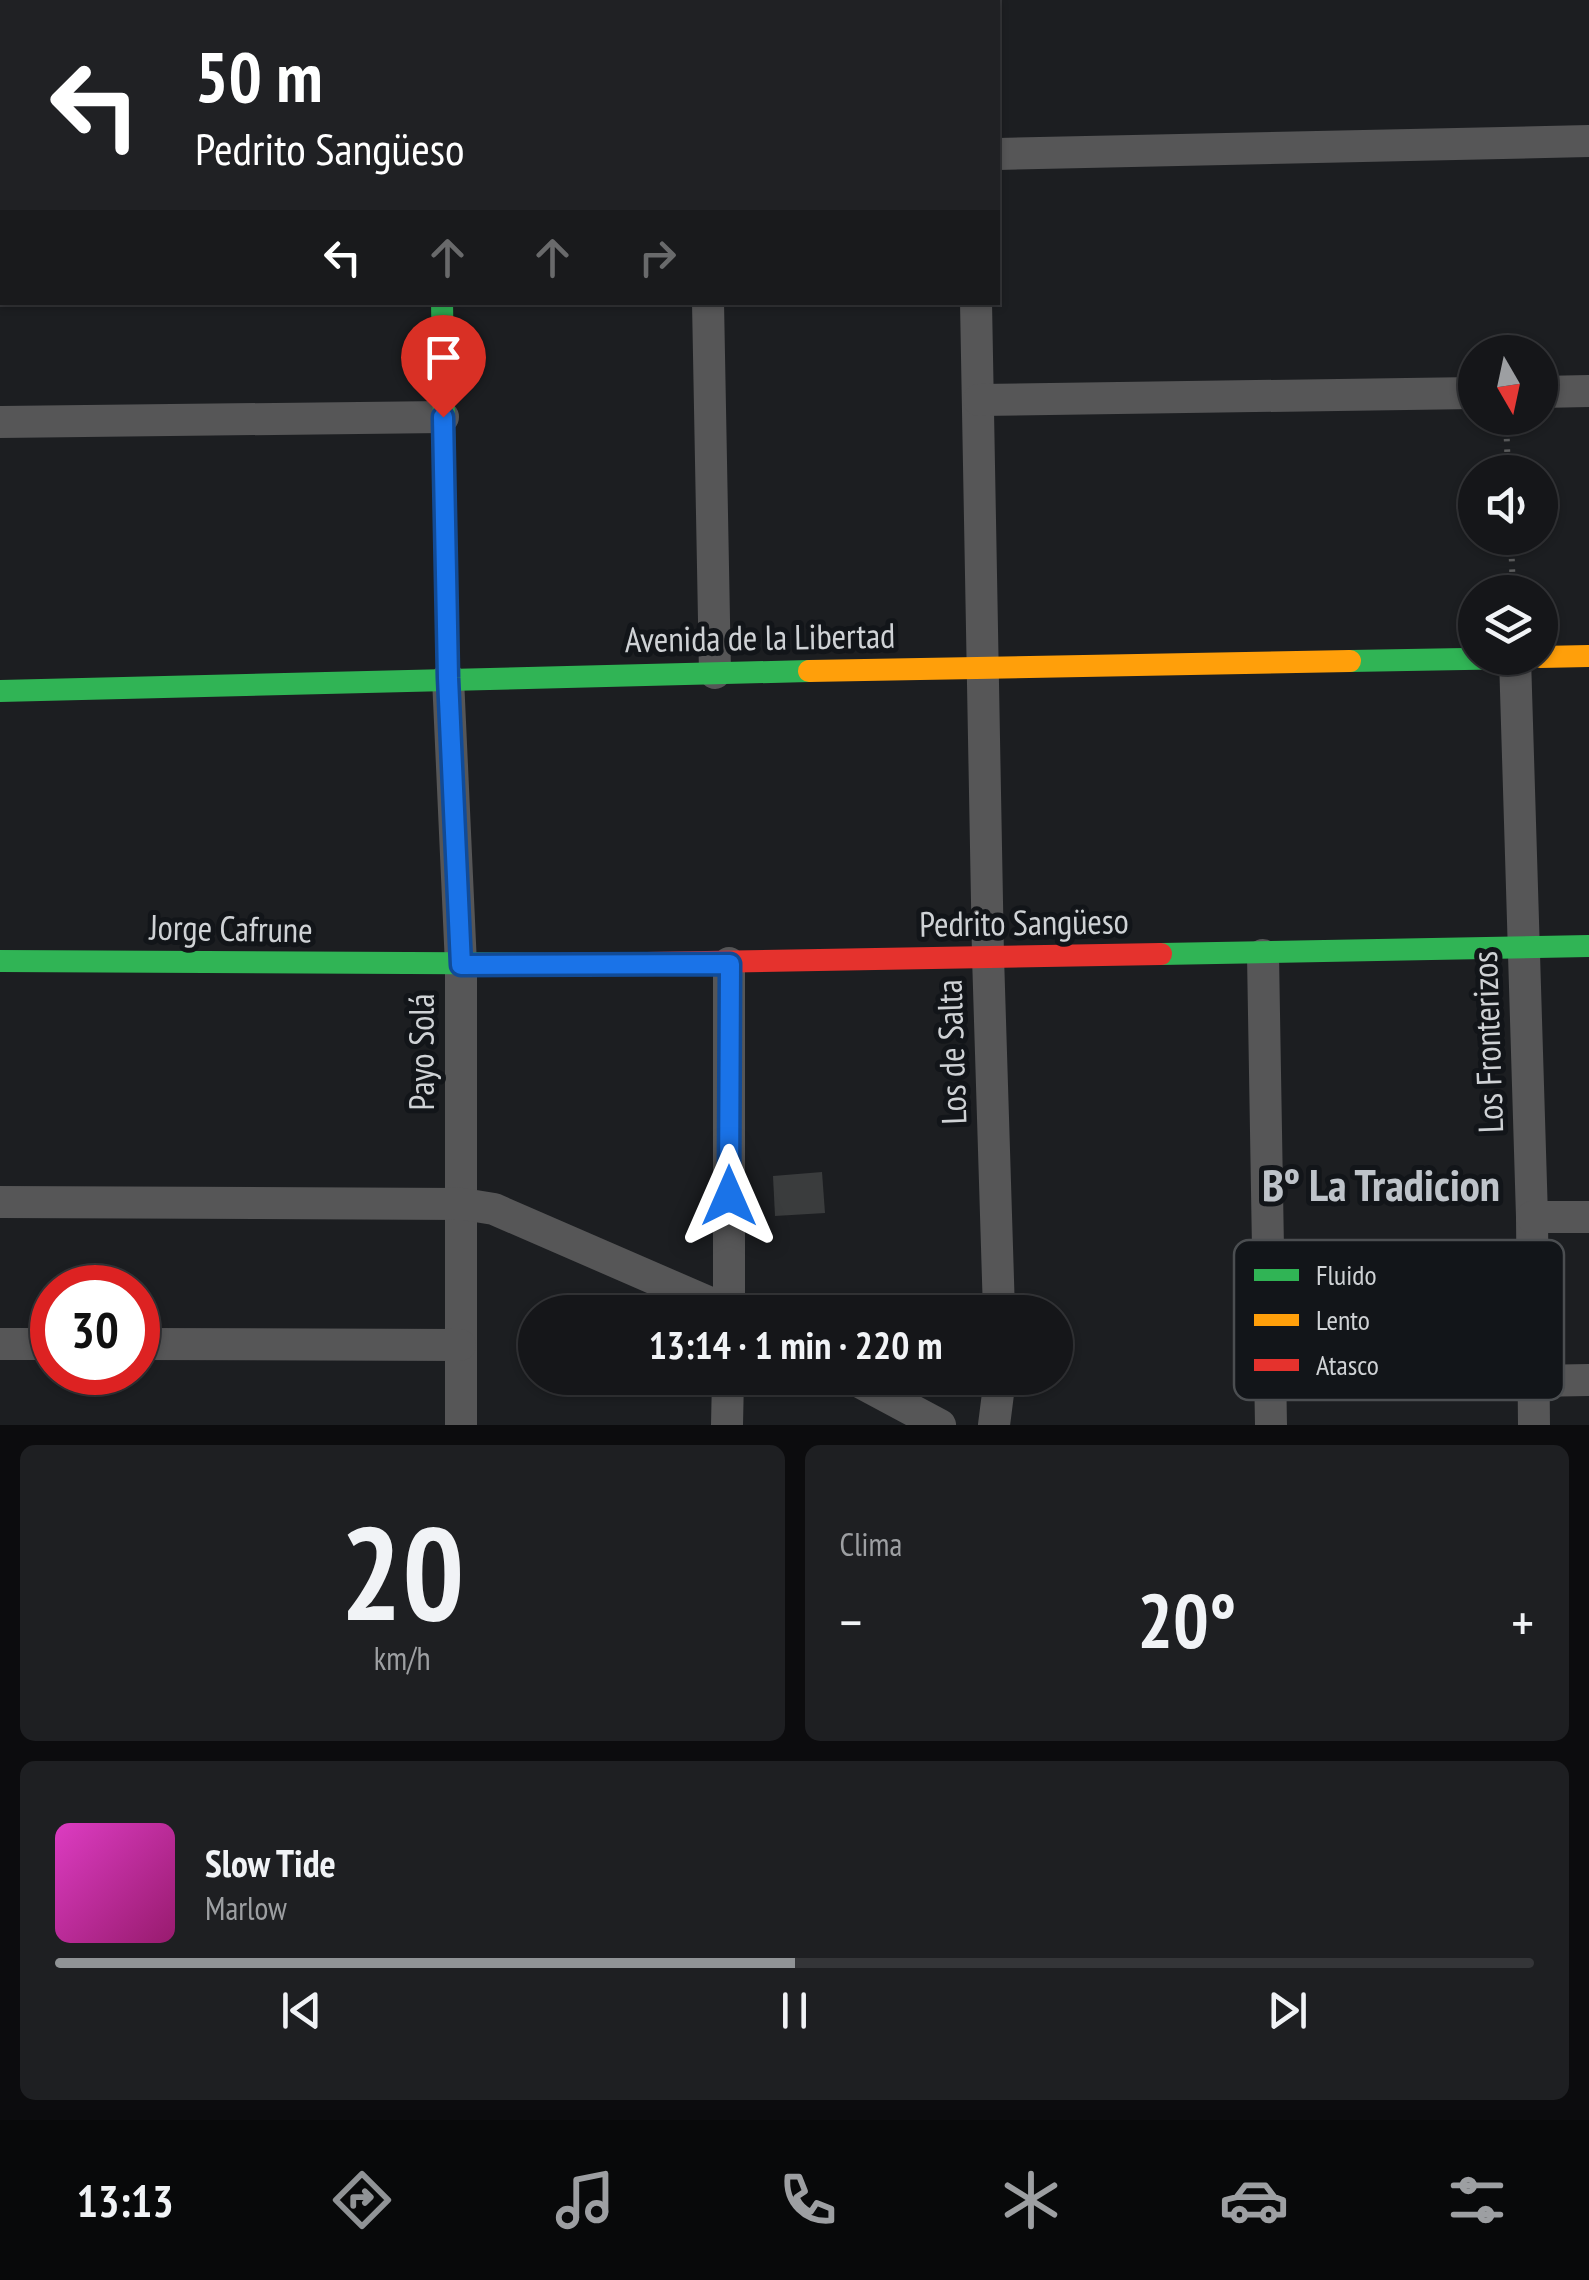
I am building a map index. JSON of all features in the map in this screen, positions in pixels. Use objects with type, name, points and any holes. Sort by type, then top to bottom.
[{"type":"street","points":[[1000,154],[1589,141]]},
{"type":"street","points":[[442,305],[448,678]]},
{"type":"street","points":[[708,305],[715,673]]},
{"type":"street","name":"Los de Salta","points":[[976,305],[988,956],[999,1295]]},
{"type":"street","points":[[1558,392],[1589,392]]},
{"type":"street","points":[[979,400],[1458,393]]},
{"type":"street","points":[[0,422],[443,417]]},
{"type":"street","points":[[1558,657],[1589,656]]},
{"type":"street","name":"Avenida de la Libertad","points":[[0,691],[448,678],[1458,659]]},
{"type":"street","name":"Los Fronterizos","points":[[1518,675],[1532,1240]]},
{"type":"street","name":"Payo Solá","points":[[448,678],[461,965],[461,1425]]},
{"type":"street","name":"Pedrito Sangüeso","points":[[461,965],[730,964],[1589,946]]},
{"type":"street","points":[[1263,955],[1268,1240]]},
{"type":"street","name":"Jorge Cafrune","points":[[0,960],[461,965]]},
{"type":"street","points":[[729,1295],[730,964]]},
{"type":"street","points":[[0,1202],[462,1204],[514,1215],[691,1295]]},
{"type":"street","points":[[1532,1217],[1589,1217]]},
{"type":"street","points":[[0,1344],[30,1344]]},
{"type":"street","points":[[160,1344],[460,1345]]},
{"type":"street","points":[[1564,1380],[1589,1380]]},
{"type":"street","points":[[727,1425],[728,1395]]},
{"type":"street","points":[[884,1395],[940,1425]]},
{"type":"street","points":[[994,1425],[998,1395]]},
{"type":"street","points":[[1271,1400],[1271,1425]]},
{"type":"street","name":"Los Fronterizos","points":[[1533,1400],[1534,1425]]},
{"type":"building","points":[[822,1172],[825,1213],[775,1216],[773,1176]]},
{"type":"traffic: fast","points":[[442,305],[448,678]]},
{"type":"traffic: fast","points":[[1350,661],[1458,659]]},
{"type":"traffic: fast","points":[[0,691],[809,671]]},
{"type":"traffic: fast","points":[[1161,954],[1589,946]]},
{"type":"traffic: fast","points":[[0,961],[588,964]]},
{"type":"traffic: slow","points":[[1558,657],[1589,656]]},
{"type":"traffic: slow","points":[[809,671],[1350,661]]},
{"type":"traffic: jam","points":[[588,964],[1161,954]]},
{"type":"district","name":"Bº La Tradicion","points":[[1381,1184]]},
{"type":"route","points":[[443,417],[448,678],[461,965],[730,964],[729,1196]]}]
